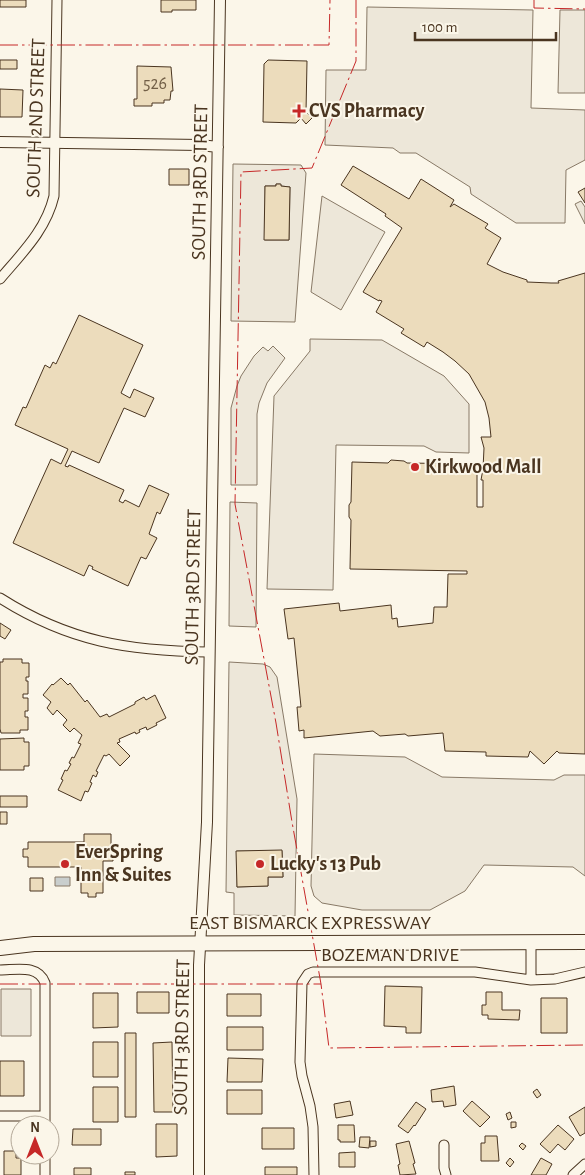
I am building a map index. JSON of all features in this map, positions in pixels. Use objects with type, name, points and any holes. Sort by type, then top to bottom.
[{"type":"main road","name":"EAST BISMARCK EXPRESSWAY","points":[[0,938],[34,944]]},
{"type":"main road","name":"EAST BISMARCK EXPRESSWAY","points":[[0,948],[34,944],[585,942]]},
{"type":"street","name":"SOUTH 2ND STREET","points":[[0,280],[44,225],[54,196],[57,0]]},
{"type":"street","name":"SOUTH 3RD STREET","points":[[198,1175],[201,943],[207,822],[220,0]]},
{"type":"street","points":[[0,142],[200,145],[218,147]]},
{"type":"street","points":[[0,598],[42,621],[102,642],[150,650],[209,652]]},
{"type":"street","points":[[530,942],[531,980]]},
{"type":"street","points":[[0,970],[31,970],[40,974],[45,983],[45,1115]]},
{"type":"street","name":"BOZEMAN DRIVE","points":[[314,1175],[313,1127],[300,1062],[302,983],[308,974],[313,972],[475,972],[531,980],[554,979],[585,972]]},
{"type":"street","points":[[444,1145],[444,1168],[446,1175]]},
{"type":"street","points":[[573,1175],[585,1164]]},
{"type":"shaded area","points":[[367,7],[533,10],[531,108],[585,110],[585,160],[566,170],[565,223],[516,223],[471,194],[470,187],[416,153],[400,153],[393,148],[325,145],[326,70],[366,70]]},
{"type":"shaded area","points":[[560,10],[585,10],[585,93],[558,93]]},
{"type":"shaded area","points":[[233,164],[301,165],[306,173],[295,322],[231,321]],"holes":[[[280,184],[281,186],[290,187],[289,240],[265,240],[265,186]]]},
{"type":"shaded area","points":[[322,196],[385,232],[341,310],[311,292]]},
{"type":"shaded area","points":[[581,201],[585,207],[585,224],[575,204]]},
{"type":"shaded area","points":[[310,339],[382,340],[444,376],[469,404],[469,453],[436,452],[424,446],[336,445],[333,590],[267,589],[274,396],[310,351]]},
{"type":"shaded area","points":[[273,346],[285,358],[267,383],[259,403],[257,414],[257,485],[231,485],[231,408],[237,386],[254,356],[263,347],[268,351]]},
{"type":"shaded area","points":[[230,502],[257,503],[256,627],[229,626]]},
{"type":"shaded area","points":[[229,662],[263,664],[270,667],[277,677],[297,799],[295,916],[234,915],[234,893],[226,892]],"holes":[[[237,851],[282,851],[283,877],[268,877],[268,886],[237,887]]]},
{"type":"shaded area","points":[[314,754],[405,757],[442,777],[554,780],[564,775],[585,775],[585,876],[573,867],[484,865],[465,891],[430,910],[362,910],[322,903],[314,896],[311,886]]},
{"type":"shaded area","points":[[55,877],[70,877],[70,886],[55,886]]},
{"type":"shaded area","points":[[1,989],[31,989],[31,1036],[1,1036]]},
{"type":"building","points":[[0,0],[26,0],[26,7],[0,7]]},
{"type":"building","points":[[161,0],[196,0],[196,10],[161,12]]},
{"type":"building","points":[[0,60],[17,60],[17,69],[0,69]]},
{"type":"building","name":"CVS Pharmacy","points":[[268,60],[307,61],[306,112],[312,118],[306,124],[301,118],[296,123],[263,122],[264,64]]},
{"type":"building","points":[[137,66],[171,67],[173,91],[171,91],[170,100],[164,100],[164,103],[152,103],[152,106],[134,106],[134,99],[137,99]]},
{"type":"building","points":[[0,89],[23,90],[22,117],[0,117]]},
{"type":"building","name":"Kirkwood Mall","points":[[353,166],[409,199],[421,179],[454,200],[450,207],[454,204],[488,224],[485,228],[501,238],[487,264],[503,272],[527,280],[527,282],[551,283],[559,283],[558,281],[585,273],[585,754],[559,753],[557,751],[544,764],[530,751],[528,757],[486,756],[486,752],[445,751],[443,733],[380,736],[373,731],[304,738],[304,730],[299,731],[297,707],[301,707],[294,638],[288,639],[284,609],[339,603],[340,611],[391,605],[392,619],[397,618],[398,627],[433,623],[434,607],[447,607],[448,574],[467,574],[467,571],[350,569],[351,520],[349,517],[349,505],[351,502],[352,462],[388,463],[391,460],[407,463],[477,464],[477,507],[483,507],[483,480],[481,480],[484,448],[481,437],[491,437],[485,402],[469,374],[455,361],[427,342],[424,347],[401,333],[404,329],[376,312],[382,301],[363,292],[402,228],[385,216],[386,214],[341,185]]},
{"type":"building","points":[[169,169],[189,169],[189,185],[169,185]]},
{"type":"building","points":[[276,184],[290,187],[289,240],[264,240],[265,186],[276,186]]},
{"type":"building","points":[[585,188],[585,203],[578,192]]},
{"type":"building","points":[[79,315],[143,345],[121,393],[130,398],[134,389],[154,398],[145,417],[124,408],[99,463],[72,451],[65,466],[68,467],[69,465],[124,490],[119,501],[123,503],[125,500],[139,507],[149,485],[169,494],[160,514],[157,512],[149,534],[157,538],[146,559],[141,557],[128,586],[92,569],[93,567],[89,565],[84,576],[13,543],[51,459],[61,464],[68,449],[15,425],[23,407],[26,408],[45,365],[50,368],[53,362],[56,364]]},
{"type":"building","points":[[0,623],[11,630],[5,639],[0,636]]},
{"type":"building","points":[[3,659],[22,659],[22,663],[29,663],[29,677],[26,677],[26,681],[28,681],[28,694],[23,694],[23,698],[28,698],[28,711],[25,711],[25,717],[28,717],[28,730],[20,730],[20,733],[1,733],[0,729],[0,662],[3,662]]},
{"type":"building","points":[[61,678],[68,685],[70,683],[85,702],[87,700],[100,717],[107,714],[109,717],[135,704],[135,702],[144,697],[146,700],[155,695],[166,718],[147,730],[146,727],[139,730],[140,732],[136,734],[135,732],[119,739],[120,742],[117,743],[130,756],[120,766],[109,754],[104,755],[96,771],[98,772],[96,777],[93,775],[88,792],[85,791],[81,801],[58,790],[65,770],[67,771],[72,757],[74,758],[81,744],[78,743],[82,735],[74,728],[70,732],[63,725],[67,720],[57,710],[53,715],[47,708],[51,702],[43,695],[52,684]]},
{"type":"building","points":[[24,738],[24,742],[29,742],[29,766],[24,766],[24,770],[0,770],[0,739]]},
{"type":"building","points":[[0,796],[27,796],[27,807],[0,807]]},
{"type":"building","points":[[0,812],[7,812],[7,824],[0,824]]},
{"type":"building","name":"EverSpring Inn & Suites","points":[[84,834],[111,834],[113,861],[103,861],[103,893],[96,893],[96,897],[88,897],[88,893],[81,893],[81,867],[28,867],[28,857],[23,857],[23,849],[28,849],[28,842],[84,842]]},
{"type":"building","name":"Lucky's 13 Pub","points":[[282,850],[283,877],[268,877],[268,886],[237,887],[236,851]]},
{"type":"building","points":[[30,878],[43,878],[43,891],[30,891]]},
{"type":"building","points":[[385,986],[422,987],[421,1033],[406,1033],[406,1027],[384,1026]]},
{"type":"building","points":[[137,992],[169,992],[169,1013],[137,1013]]},
{"type":"building","points":[[486,992],[502,992],[502,1010],[520,1010],[519,1020],[488,1019],[488,1015],[482,1015],[482,1005],[486,1005]]},
{"type":"building","points":[[93,993],[118,993],[118,1027],[93,1028]]},
{"type":"building","points":[[227,994],[261,994],[261,1016],[227,1016]]},
{"type":"building","points":[[541,998],[567,998],[567,1033],[541,1033]]},
{"type":"building","points":[[227,1027],[263,1027],[263,1050],[227,1050]]},
{"type":"building","points":[[125,1033],[136,1033],[136,1117],[125,1117]]},
{"type":"building","points":[[93,1042],[118,1042],[118,1077],[93,1077]]},
{"type":"building","points":[[172,1042],[173,1112],[154,1112],[153,1043]]},
{"type":"building","points":[[228,1058],[263,1059],[262,1082],[227,1082]]},
{"type":"building","points":[[0,1061],[24,1061],[24,1096],[0,1096]]},
{"type":"building","points":[[454,1086],[456,1105],[444,1107],[443,1101],[432,1102],[431,1090]]},
{"type":"building","points":[[93,1087],[118,1087],[118,1122],[93,1122]]},
{"type":"building","points":[[537,1089],[541,1095],[537,1098],[533,1092]]},
{"type":"building","points":[[227,1090],[262,1090],[262,1114],[227,1114]]},
{"type":"building","points":[[350,1101],[353,1115],[336,1118],[334,1104]]},
{"type":"building","points":[[472,1101],[490,1117],[480,1127],[463,1111]]},
{"type":"building","points":[[416,1102],[426,1109],[408,1133],[398,1126]]},
{"type":"building","points":[[585,1107],[585,1133],[580,1136],[569,1117]]},
{"type":"building","points":[[510,1112],[512,1118],[508,1120],[506,1114]]},
{"type":"building","points":[[511,1122],[516,1122],[516,1127],[511,1128]]},
{"type":"building","points":[[156,1124],[177,1124],[177,1156],[156,1157]]},
{"type":"building","points":[[338,1125],[354,1125],[355,1142],[340,1142],[338,1140]]},
{"type":"building","points":[[558,1125],[574,1139],[565,1150],[558,1144],[550,1153],[540,1144]]},
{"type":"building","points":[[262,1128],[294,1128],[294,1149],[262,1149]]},
{"type":"building","points":[[73,1129],[101,1129],[101,1145],[72,1145]]},
{"type":"building","points":[[485,1136],[497,1136],[499,1161],[481,1161],[481,1143],[485,1143]]},
{"type":"building","points":[[360,1137],[370,1137],[369,1148],[359,1147]]},
{"type":"building","points":[[370,1141],[376,1141],[376,1146],[370,1147]]},
{"type":"building","points":[[409,1141],[416,1174],[400,1175],[396,1144]]},
{"type":"building","points":[[522,1143],[526,1146],[523,1150],[519,1146]]},
{"type":"building","points":[[4,1151],[10,1151],[10,1165],[21,1165],[21,1175],[4,1175]]},
{"type":"building","points":[[355,1152],[355,1167],[339,1167],[339,1153]]},
{"type":"building","points":[[510,1158],[514,1162],[510,1167],[506,1163]]},
{"type":"building","points":[[541,1158],[552,1164],[546,1175],[531,1175]]},
{"type":"building","points":[[265,1167],[297,1167],[297,1175],[265,1175]]},
{"type":"building","points":[[74,1168],[91,1168],[91,1175],[74,1175]]},
{"type":"building","points":[[125,1172],[135,1172],[135,1175],[125,1175]]},
{"type":"power","points":[[0,45],[329,45],[330,0]]},
{"type":"power","points":[[356,0],[356,61],[312,168],[241,172],[235,504],[276,723],[321,984],[329,1048],[585,1045]]},
{"type":"power","points":[[534,0],[534,8],[585,9]]},
{"type":"power","points":[[0,984],[321,984]]},
{"type":"place","name":"CVS Pharmacy","points":[[299,111]]},
{"type":"place","name":"Kirkwood Mall","points":[[415,467]]},
{"type":"place","name":"EverSpring Inn & Suites","points":[[65,864]]},
{"type":"place","name":"Lucky's 13 Pub","points":[[260,864]]}]
